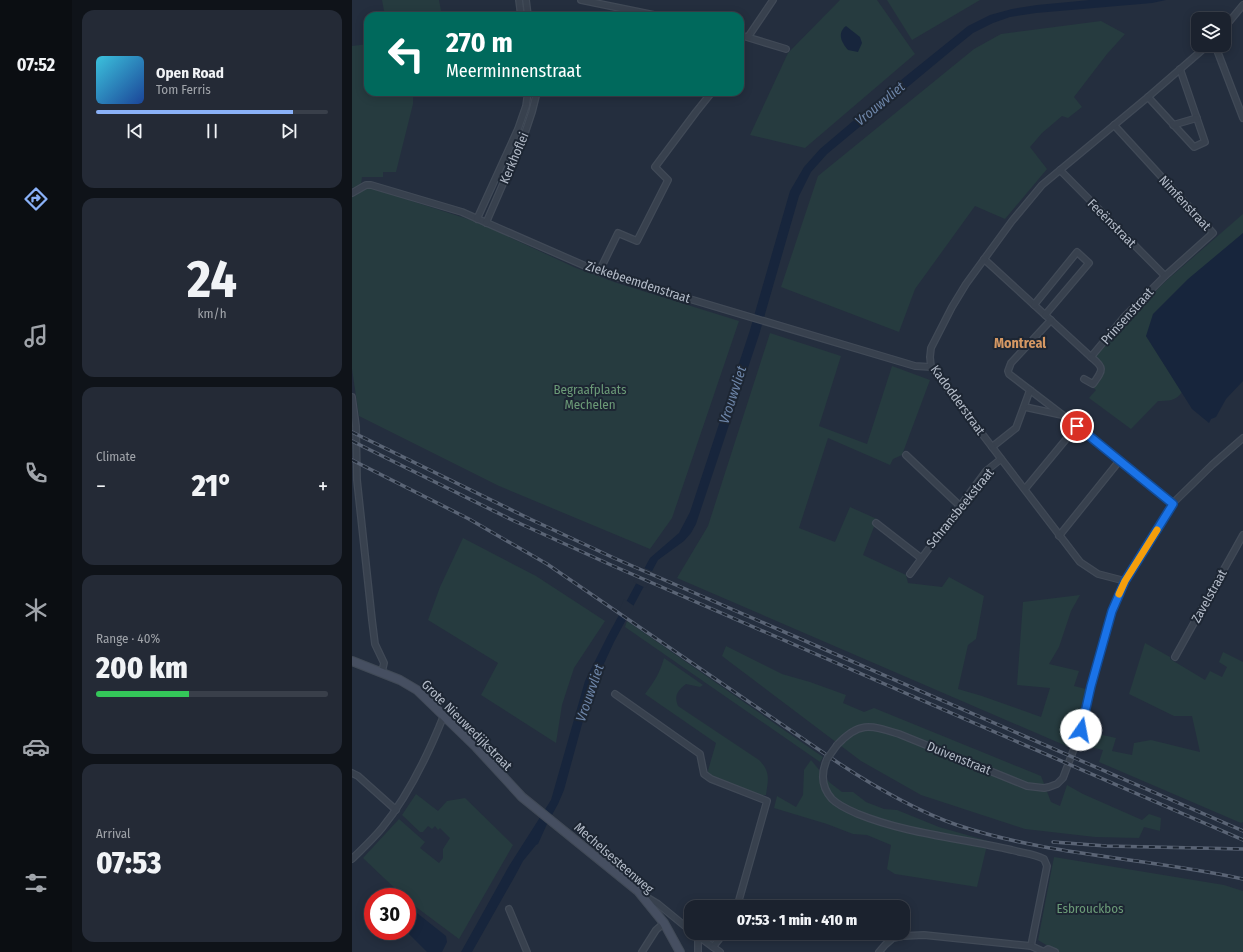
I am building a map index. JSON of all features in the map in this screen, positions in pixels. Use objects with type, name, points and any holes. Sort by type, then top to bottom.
[{"type":"main road","name":"Grote Nieuwedijkstraat","points":[[352,661],[400,680],[416,690],[444,716],[522,797],[536,809]]},
{"type":"main road","name":"Mechelsesteenweg","points":[[536,809],[638,891],[664,922],[680,952]]},
{"type":"street","points":[[519,0],[520,12]]},
{"type":"street","points":[[526,0],[528,12]]},
{"type":"street","points":[[581,0],[640,12]]},
{"type":"street","points":[[748,37],[773,0]]},
{"type":"street","points":[[1231,20],[1243,5]]},
{"type":"street","points":[[744,36],[786,50]]},
{"type":"street","name":"Kadodderstraat","points":[[1125,581],[1098,574],[1080,562],[931,367],[931,348],[966,284],[1012,221],[1042,185],[1200,52]]},
{"type":"street","points":[[1218,52],[1243,118]]},
{"type":"street","points":[[1148,97],[1194,147],[1205,142],[1180,69]]},
{"type":"street","name":"Kerkhoflei","points":[[477,219],[518,129],[526,106],[527,96]]},
{"type":"street","name":"Kerkhoflei","points":[[486,223],[525,133],[536,96]]},
{"type":"street","points":[[599,272],[618,233],[637,242],[668,180],[655,167],[709,96]]},
{"type":"street","points":[[1173,125],[1197,118]]},
{"type":"street","name":"Nimfenstraat","points":[[1114,125],[1213,233],[1165,276]]},
{"type":"street","name":"Feeënstraat","points":[[1060,170],[1165,276]]},
{"type":"street","name":"Ziekebeemdenstraat","points":[[352,193],[366,185],[371,185],[462,212],[599,272],[915,366],[931,367]]},
{"type":"street","points":[[1034,305],[1077,252],[1089,263],[1045,315]]},
{"type":"street","name":"Prinsenstraat","points":[[984,259],[1102,368],[1101,374],[1095,386],[1084,378]]},
{"type":"street","name":"Prinsenstraat","points":[[1091,357],[1125,316],[1165,276]]},
{"type":"street","points":[[1051,320],[1011,363],[1008,371],[1011,377],[1077,426],[1173,504]]},
{"type":"street","points":[[992,447],[1016,428],[1030,390]]},
{"type":"street","points":[[352,397],[356,426],[357,480],[370,605],[375,644],[384,663],[382,672]]},
{"type":"street","points":[[1025,406],[1064,416]]},
{"type":"street","points":[[1025,490],[1077,426]]},
{"type":"street","name":"Duivenstraat","points":[[1031,946],[1047,866],[1044,859],[996,847],[902,828],[847,809],[832,799],[823,783],[822,772],[827,759],[837,745],[848,734],[855,729],[869,726],[898,734],[1027,786],[1044,788],[1057,784],[1061,781],[1081,730],[1091,686],[1112,611],[1125,581],[1173,504],[1212,464],[1243,438]]},
{"type":"street","points":[[906,455],[960,506]]},
{"type":"street","name":"Schransbeekstraat","points":[[910,574],[986,472],[1001,460]]},
{"type":"street","points":[[1059,536],[1120,460]]},
{"type":"street","name":"Schransbeekstraat","points":[[876,522],[921,558]]},
{"type":"street","name":"Zavelstraat","points":[[1175,657],[1243,535]]},
{"type":"street","points":[[615,694],[700,754],[704,774],[711,779],[767,801],[739,900]]},
{"type":"street","points":[[352,860],[382,829],[396,810],[428,754],[444,716]]},
{"type":"street","points":[[352,773],[358,776],[396,810]]},
{"type":"street","points":[[638,891],[658,904],[684,925]]},
{"type":"street","points":[[509,910],[527,952]]},
{"type":"street","points":[[642,952],[656,930],[664,922]]},
{"type":"street","points":[[879,952],[893,938],[924,935],[1031,946],[1044,952],[1048,949],[1055,952]]},
{"type":"street","points":[[697,940],[698,952]]},
{"type":"street","points":[[703,940],[720,952]]},
{"type":"street","points":[[713,947],[718,940]]},
{"type":"green space","points":[[382,0],[439,0],[441,12],[384,12]]},
{"type":"green space","points":[[840,0],[877,0],[915,54],[805,148],[750,135],[788,53]]},
{"type":"green space","points":[[887,0],[980,0],[912,40]]},
{"type":"green space","points":[[1101,21],[1125,34],[1107,54],[1074,97],[1082,107],[1068,118],[1062,116],[1042,133],[1030,147],[1047,169],[1005,219],[975,206],[915,289],[899,332],[781,287],[818,176],[974,49],[1001,34]]},
{"type":"green space","points":[[364,44],[364,96],[413,96],[413,104],[396,172],[383,172],[383,177],[362,177],[361,185],[352,188],[352,46]]},
{"type":"green space","name":"Begraafplaats Mechelen","points":[[365,186],[477,222],[576,268],[617,283],[739,321],[672,518],[650,549],[499,486],[359,416],[352,369],[352,195]]},
{"type":"green space","points":[[1243,214],[1243,233],[1146,336],[1182,392],[1174,399],[1168,401],[1158,401],[1131,429],[1089,398],[1096,390],[1089,384],[1103,366],[1094,358],[1127,319],[1167,280]]},
{"type":"green space","points":[[770,333],[841,356],[819,426],[867,444],[892,366],[930,380],[902,455],[893,459],[890,465],[828,438],[799,528],[835,542],[850,507],[877,519],[863,555],[906,575],[908,583],[942,587],[949,577],[984,596],[976,639],[968,645],[958,689],[1041,717],[1050,688],[1017,685],[1023,602],[1080,595],[1071,611],[1059,647],[1049,664],[1079,671],[1074,686],[1086,689],[1071,748],[677,578],[708,526]]},
{"type":"green space","points":[[463,538],[536,576],[605,621],[574,668],[562,705],[556,743],[481,695],[498,663],[428,620],[440,587]]},
{"type":"green space","points":[[627,621],[823,757],[820,762],[625,627]]},
{"type":"green space","points":[[1145,643],[1170,657],[1170,659],[1205,680],[1210,671],[1222,677],[1227,667],[1219,662],[1223,652],[1243,662],[1243,822],[1241,823],[1099,762],[1103,750],[1086,746],[1089,732],[1116,738],[1112,751],[1132,755],[1134,743],[1151,740],[1200,752],[1192,716],[1174,716],[1129,694]]},
{"type":"green space","points":[[726,646],[782,674],[846,695],[843,703],[864,712],[874,708],[1041,776],[1051,802],[1060,806],[1067,785],[1083,794],[1142,820],[1149,814],[1161,818],[1160,831],[1144,827],[1139,838],[1095,837],[1025,829],[921,795],[861,761],[722,656]]},
{"type":"green space","points":[[664,658],[703,685],[700,687],[686,684],[678,691],[676,696],[678,706],[763,764],[768,776],[766,795],[760,795],[711,777],[707,774],[716,743],[645,694],[661,668]]},
{"type":"green space","points":[[811,760],[829,782],[842,792],[853,792],[866,802],[884,809],[897,810],[939,827],[988,841],[977,887],[895,874],[887,869],[891,845],[867,835],[853,834],[827,824],[774,808],[777,796],[796,807],[803,795],[804,770]]},
{"type":"green space","points":[[416,794],[438,811],[447,801],[465,798],[513,845],[459,939],[416,907],[416,888],[395,888],[363,858],[399,819],[425,842],[420,848],[439,863],[443,858],[443,849],[450,838],[440,828],[438,830],[435,826],[432,829],[428,826],[423,832],[420,832],[402,815]]},
{"type":"green space","name":"Esbrouckbos","points":[[1054,857],[1224,885],[1243,891],[1243,952],[1058,952],[1038,940]]},
{"type":"water","name":"Vrouwvliet","points":[[1090,0],[1166,0],[1152,3],[1036,13],[1010,17],[993,23],[973,33],[957,46],[827,154],[811,172],[799,196],[759,335],[696,524],[684,541],[658,560],[614,642],[595,683],[587,706],[564,790],[538,844],[523,861],[472,952],[461,952],[509,866],[551,800],[585,681],[607,637],[650,558],[679,533],[690,512],[750,330],[790,191],[804,167],[820,149],[968,26],[990,15],[1012,9]]},
{"type":"water","points":[[846,26],[860,37],[862,43],[858,52],[848,50],[843,44],[841,35]]},
{"type":"water","points":[[1243,233],[1243,381],[1226,399],[1216,417],[1211,419],[1209,423],[1192,409],[1146,336],[1153,314],[1188,279]]},
{"type":"water","points":[[416,913],[446,936],[447,942],[442,952],[427,952],[415,940]]},
{"type":"pier","points":[[642,567],[654,572],[646,588],[633,582]]},
{"type":"pier","points":[[624,599],[634,606],[627,620],[618,614]]},
{"type":"railway","points":[[352,432],[530,519],[614,558],[1243,831]]},
{"type":"railway","points":[[352,441],[510,519],[611,565],[1243,840]]},
{"type":"railway","points":[[352,460],[469,519],[547,564],[837,762],[880,789],[910,805],[957,825],[1027,844],[1172,866],[1243,879]]},
{"type":"railway","points":[[1053,842],[1106,846],[1243,849]]},
{"type":"slow traffic","points":[[1119,594],[1125,581],[1157,530]]},
{"type":"district","name":"Montreal","points":[[1020,343]]},
{"type":"route","points":[[1077,426],[1173,504],[1125,581],[1112,611],[1091,686],[1081,730]]}]
